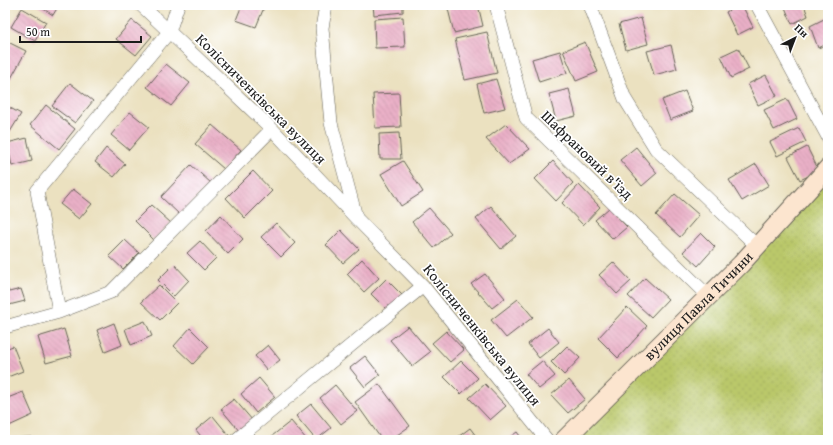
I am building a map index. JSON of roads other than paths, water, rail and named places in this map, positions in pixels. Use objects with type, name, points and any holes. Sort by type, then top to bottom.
[{"type":"main road","name":"вулиця Павла Тичини","points":[[564,440],[758,247],[828,168]]},
{"type":"street","name":"Колісниченківська вулиця","points":[[141,5],[272,129],[423,286],[547,440]]},
{"type":"street","points":[[58,312],[37,191],[169,32],[178,5]]},
{"type":"street","name":"Колісниченківська вулиця","points":[[326,5],[322,28],[331,123],[356,218]]},
{"type":"street","name":"Шафрановий в'їзд","points":[[496,5],[526,118],[709,297]]},
{"type":"street","points":[[590,5],[625,100],[656,149],[758,247]]},
{"type":"street","points":[[758,5],[828,138]]},
{"type":"street","points":[[5,327],[58,312],[111,292],[272,129]]},
{"type":"street","points":[[236,440],[423,286]]}]
